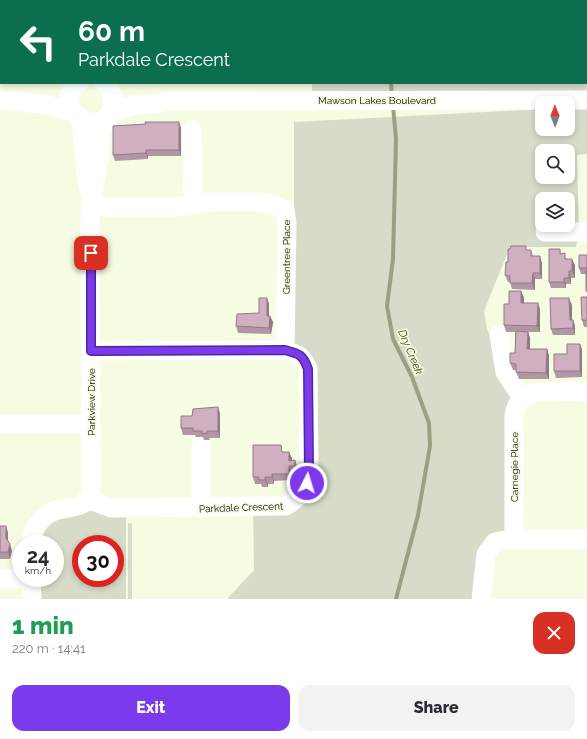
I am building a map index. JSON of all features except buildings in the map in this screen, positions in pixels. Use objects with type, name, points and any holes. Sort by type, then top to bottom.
[{"type":"street","name":"Mawson Lakes Boulevard","points":[[106,84],[134,95],[154,97],[167,101]]},
{"type":"street","name":"Parkview Drive","points":[[91,203],[99,160],[100,135],[114,100],[106,84]]},
{"type":"street","name":"Parkview Drive","points":[[77,85],[70,102],[84,139],[85,169],[91,203],[92,487],[88,499]]},
{"type":"street","points":[[6,100],[26,96],[50,94],[77,85]]},
{"type":"street","points":[[6,100],[31,105],[49,105],[76,115]]},
{"type":"street","name":"Mawson Lakes Boulevard","points":[[76,115],[91,122],[134,105],[154,104],[167,101],[587,100]]},
{"type":"street","points":[[192,130],[193,205]]},
{"type":"street","name":"Greentree Place","points":[[91,203],[193,205],[209,202],[258,202],[272,204],[285,210],[287,224],[285,350]]},
{"type":"street","points":[[575,232],[587,232]]},
{"type":"street","points":[[499,336],[505,372],[522,398],[537,392],[587,392]]},
{"type":"street","name":"Parkdale Crescent","points":[[88,499],[111,508],[286,506],[299,498],[307,483],[309,470],[308,369],[304,358],[298,354],[285,350],[91,351]]},
{"type":"street","name":"Carnegie Place","points":[[514,539],[514,416],[516,406],[522,398]]},
{"type":"street","points":[[0,424],[91,424]]},
{"type":"street","points":[[201,445],[201,508]]},
{"type":"street","points":[[34,535],[36,527],[47,515],[62,508],[80,506],[88,499]]},
{"type":"street","points":[[481,599],[485,558],[487,550],[495,542],[514,539],[587,539]]},
{"type":"street","points":[[0,579],[12,579]]},
{"type":"street","points":[[31,587],[32,599]]},
{"type":"green space","points":[[312,84],[587,84],[587,100],[575,100],[575,96],[535,96],[535,99],[312,93]]},
{"type":"green space","points":[[587,107],[587,154],[577,155],[579,232],[576,247],[510,247],[484,311],[487,329],[521,399],[509,539],[490,546],[481,599],[227,599],[254,570],[253,507],[299,498],[308,369],[294,346],[294,122],[535,109],[535,136],[575,136],[575,108]]},
{"type":"green space","points":[[94,508],[126,515],[126,599],[40,599],[39,587],[64,587],[64,535],[42,535],[44,528],[63,516],[80,515]]},
{"type":"green space","points":[[128,523],[132,523],[132,599],[128,599]]},
{"type":"waterway","name":"Dry Creek","points":[[391,84],[392,95]]},
{"type":"waterway","name":"Dry Creek","points":[[393,106],[396,139],[393,259],[387,306],[393,339],[412,377],[429,423],[430,446],[418,515],[396,599]]},
{"type":"route","points":[[91,253],[91,351],[285,350],[298,354],[304,358],[308,369],[309,470],[307,483]]}]
